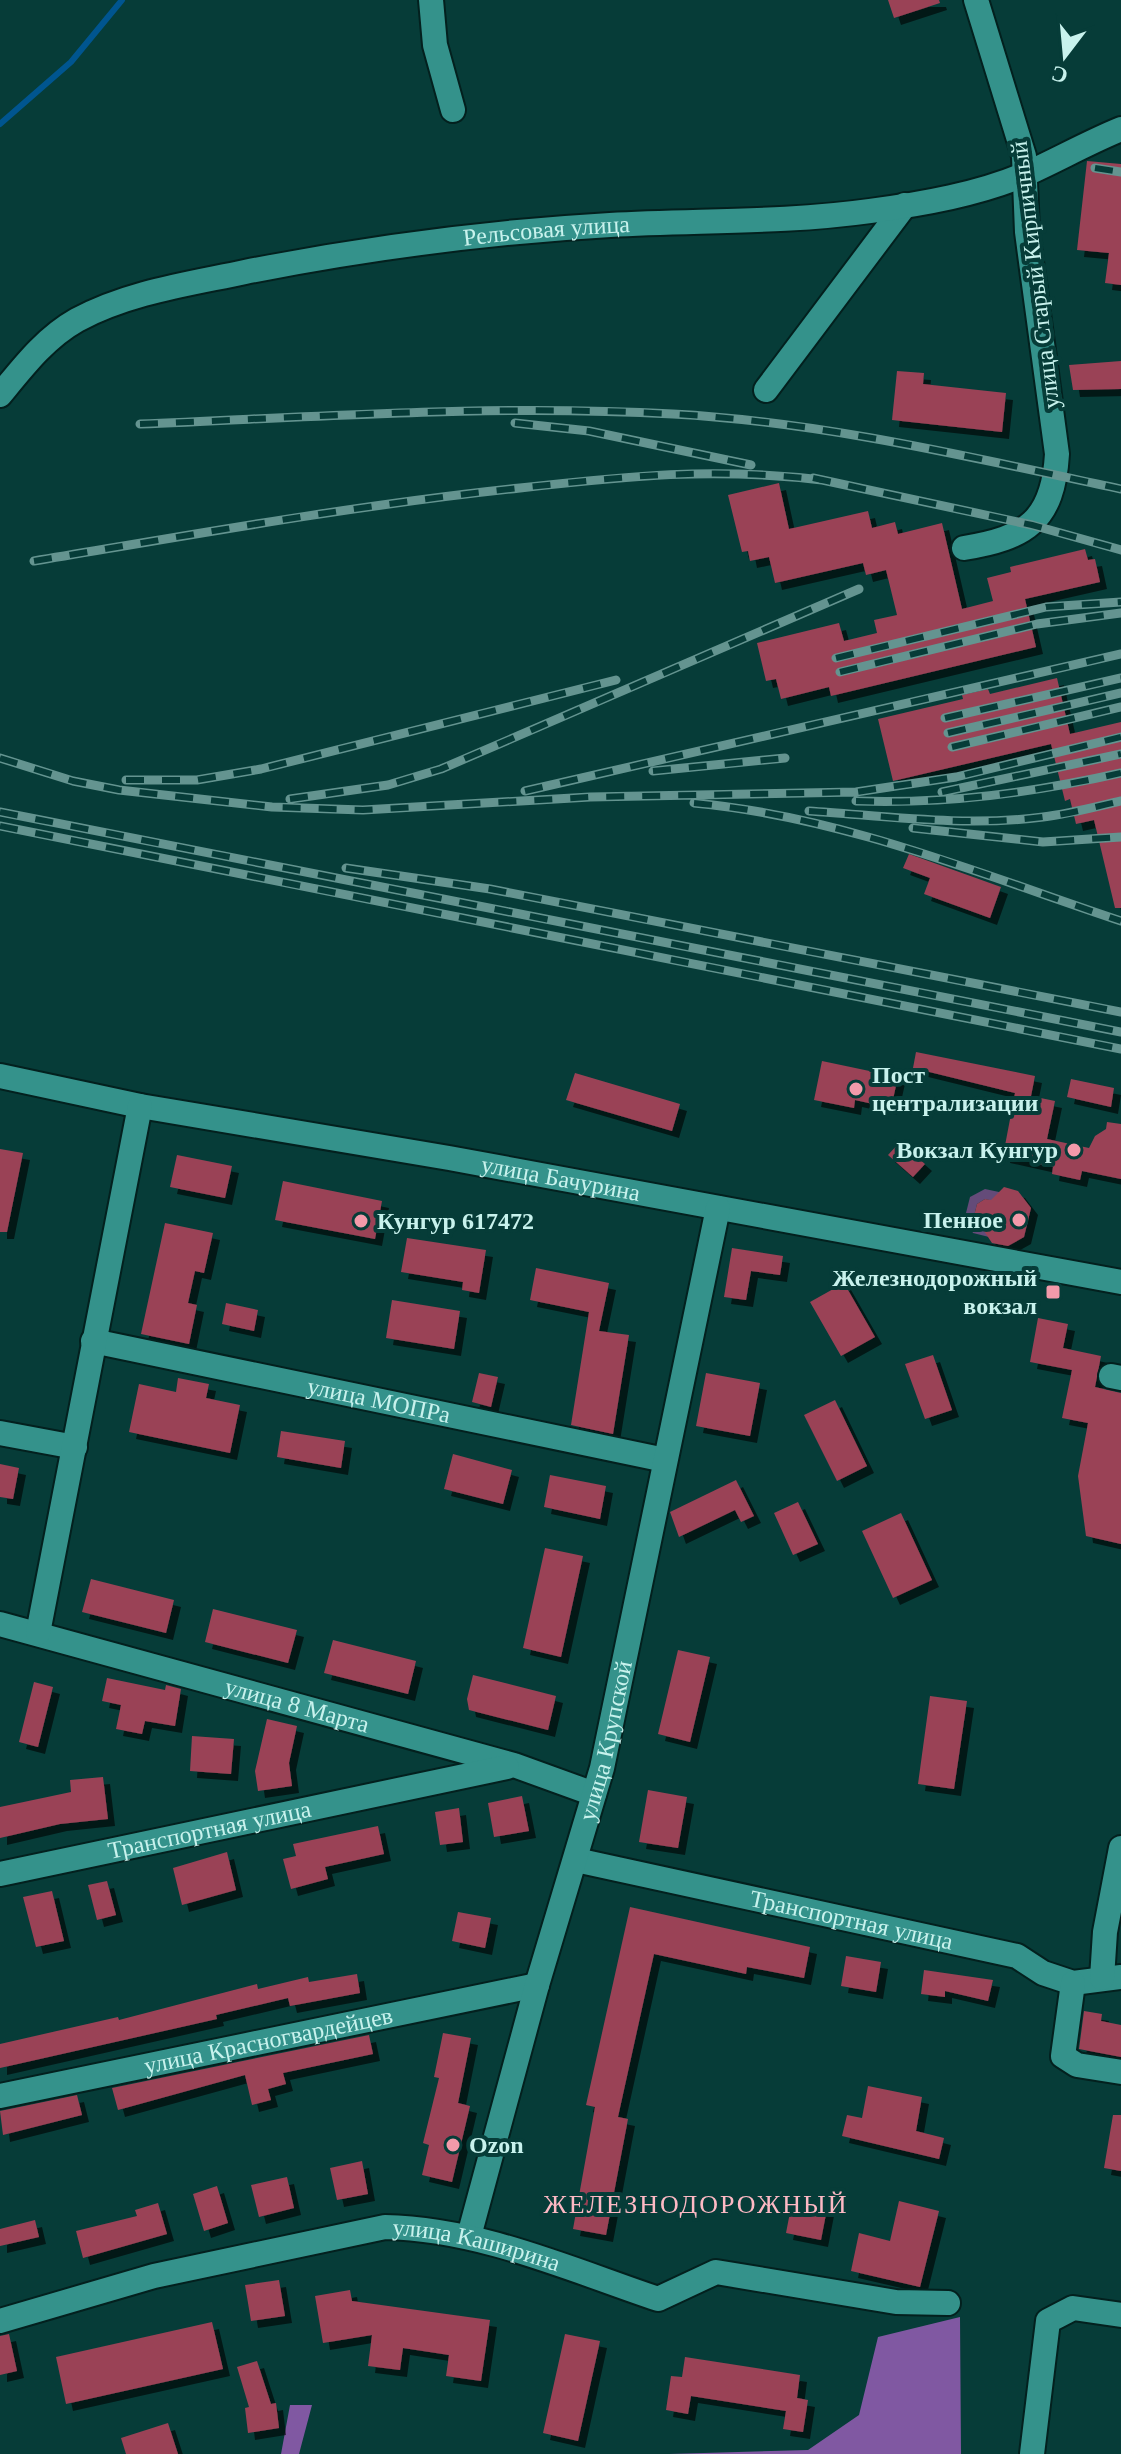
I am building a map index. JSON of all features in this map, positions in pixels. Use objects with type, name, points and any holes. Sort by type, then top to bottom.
[{"type":"street","points":[[431,0],[435,45],[453,110]]},
{"type":"street","name":"улица Старый Кирпичный","points":[[964,548],[1011,538],[1032,525],[1049,498],[1055,475],[1055,436],[1027,232],[1026,174],[1020,137],[976,0]]},
{"type":"street","name":"Рельсовая улица","points":[[0,395],[36,352],[78,320],[137,296],[168,288],[381,247],[605,225],[839,215],[905,205],[1026,174],[1121,129]]},
{"type":"street","points":[[766,390],[905,205]]},
{"type":"street","name":"улица Бачурина","points":[[0,1076],[140,1106],[1121,1282]]},
{"type":"street","points":[[38,1633],[140,1106]]},
{"type":"street","name":"улица Крупской","points":[[469,2236],[613,1722],[718,1208]]},
{"type":"street","name":"улица МОПРа","points":[[93,1341],[665,1460]]},
{"type":"street","points":[[0,1433],[75,1447]]},
{"type":"street","name":"улица 8 Марта","points":[[0,1624],[514,1765],[594,1794]]},
{"type":"street","name":"Транспортная улица","points":[[0,1874],[514,1765]]},
{"type":"street","points":[[1121,1848],[1105,1932],[1112,1978],[1073,1983],[1063,2056],[1077,2065],[1121,2072]]},
{"type":"street","name":"Транспортная улица","points":[[576,1860],[1017,1956],[1043,1973],[1073,1983]]},
{"type":"street","name":"улица Красногвардейцев","points":[[0,2096],[537,1985]]},
{"type":"street","name":"улица Каширина","points":[[0,2321],[154,2276],[343,2233],[398,2227],[469,2236],[658,2299],[716,2272],[896,2302],[948,2303]]},
{"type":"street","points":[[1032,2454],[1048,2321],[1073,2308],[1121,2315]]},
{"type":"shaded area","points":[[985,1189],[999,1192],[1010,1208],[1005,1228],[989,1237],[973,1233],[965,1217],[970,1197]],"holes":[[[985,1199],[998,1202],[1004,1210],[1001,1222],[993,1228],[979,1225],[974,1216],[977,1204]]]},
{"type":"shaded area","points":[[960,2317],[961,2454],[669,2454],[808,2450],[859,2415],[878,2337]]},
{"type":"shaded area","points":[[290,2405],[312,2405],[299,2454],[281,2454]]},
{"type":"building","points":[[888,0],[939,0],[940,3],[894,18]]},
{"type":"building","points":[[1087,161],[1121,164],[1121,285],[1105,283],[1109,253],[1077,250]]},
{"type":"building","points":[[1121,361],[1121,389],[1073,390],[1069,365]]},
{"type":"building","points":[[897,371],[924,373],[923,384],[1006,393],[1002,432],[892,420]]},
{"type":"building","points":[[779,483],[789,529],[868,511],[872,528],[895,522],[898,534],[942,523],[962,609],[993,601],[987,578],[1011,572],[1010,567],[1085,549],[1088,560],[1095,559],[1100,582],[1025,599],[1036,647],[831,696],[829,687],[781,699],[776,679],[766,681],[757,643],[839,623],[844,641],[877,633],[874,620],[897,615],[886,570],[866,575],[863,563],[775,583],[769,557],[750,561],[748,551],[742,552],[728,495]]},
{"type":"building","points":[[1057,678],[1070,734],[1121,722],[1121,908],[1115,908],[1094,820],[1076,824],[1070,799],[1065,801],[1051,744],[893,781],[878,719],[963,699],[962,695],[988,689],[990,694]]},
{"type":"building","points":[[909,854],[1001,887],[990,918],[924,894],[930,878],[903,868]]},
{"type":"building","points":[[916,1052],[1035,1076],[1031,1096],[1055,1101],[1047,1139],[1089,1148],[1095,1136],[1106,1129],[1107,1122],[1121,1124],[1121,1179],[1082,1171],[1080,1180],[1052,1174],[1053,1167],[1003,1156],[1015,1093],[913,1068]]},
{"type":"building","name":"Пост централизации","points":[[822,1061],[898,1077],[891,1108],[855,1100],[854,1108],[814,1100]]},
{"type":"building","points":[[575,1073],[680,1104],[672,1131],[566,1100]]},
{"type":"building","points":[[1071,1079],[1114,1088],[1111,1107],[1067,1097]]},
{"type":"building","points":[[900,1142],[925,1164],[913,1177],[888,1155]]},
{"type":"building","points":[[0,1149],[23,1153],[7,1232],[0,1232]]},
{"type":"building","points":[[177,1155],[232,1166],[225,1198],[170,1187]]},
{"type":"building","points":[[283,1181],[382,1201],[375,1239],[275,1220]]},
{"type":"building","points":[[1004,1187],[1018,1191],[1031,1208],[1024,1237],[1008,1246],[992,1243],[974,1216],[977,1204],[985,1199],[991,1200]]},
{"type":"building","points":[[165,1223],[213,1233],[204,1273],[195,1271],[188,1303],[197,1305],[189,1344],[141,1334]]},
{"type":"building","points":[[407,1238],[486,1250],[479,1293],[462,1290],[463,1282],[401,1272]]},
{"type":"building","points":[[732,1248],[783,1256],[780,1275],[751,1271],[746,1300],[724,1297]]},
{"type":"building","points":[[536,1268],[609,1283],[599,1331],[629,1335],[613,1434],[571,1425],[589,1312],[530,1300]]},
{"type":"building","points":[[844,1283],[875,1337],[841,1356],[810,1302]]},
{"type":"building","points":[[392,1300],[460,1311],[454,1349],[386,1338]]},
{"type":"building","points":[[226,1303],[258,1310],[254,1331],[222,1324]]},
{"type":"building","points":[[1038,1318],[1068,1324],[1063,1348],[1101,1356],[1095,1387],[1121,1393],[1121,1544],[1086,1536],[1078,1476],[1088,1423],[1062,1418],[1072,1370],[1030,1362]]},
{"type":"building","points":[[933,1355],[952,1410],[925,1419],[905,1364]]},
{"type":"building","points":[[479,1373],[498,1377],[491,1407],[472,1402]]},
{"type":"building","points":[[706,1373],[760,1383],[750,1436],[696,1426]]},
{"type":"building","points":[[178,1378],[209,1384],[206,1398],[240,1405],[230,1453],[129,1432],[139,1384],[176,1392]]},
{"type":"building","points":[[835,1400],[867,1466],[837,1481],[804,1415]]},
{"type":"building","points":[[281,1431],[345,1441],[341,1468],[277,1457]]},
{"type":"building","points":[[453,1454],[512,1470],[503,1504],[444,1489]]},
{"type":"building","points":[[0,1464],[19,1468],[13,1499],[0,1497]]},
{"type":"building","points":[[550,1475],[606,1486],[600,1519],[544,1507]]},
{"type":"building","points":[[736,1480],[754,1516],[741,1522],[735,1510],[679,1537],[670,1512]]},
{"type":"building","points":[[798,1502],[818,1544],[793,1555],[774,1513]]},
{"type":"building","points":[[901,1513],[932,1580],[893,1598],[862,1531]]},
{"type":"building","points":[[545,1548],[583,1556],[561,1657],[523,1648]]},
{"type":"building","points":[[91,1579],[174,1600],[166,1633],[82,1612]]},
{"type":"building","points":[[213,1609],[297,1630],[288,1663],[205,1642]]},
{"type":"building","points":[[333,1640],[416,1661],[408,1694],[324,1673]]},
{"type":"building","points":[[678,1650],[710,1657],[690,1742],[658,1734]]},
{"type":"building","points":[[473,1675],[556,1696],[548,1730],[469,1710],[467,1699]]},
{"type":"building","points":[[107,1678],[165,1690],[166,1685],[181,1689],[175,1726],[145,1721],[142,1734],[116,1729],[121,1705],[102,1701]]},
{"type":"building","points":[[34,1682],[53,1687],[38,1747],[19,1742]]},
{"type":"building","points":[[930,1696],[967,1701],[954,1789],[918,1784]]},
{"type":"building","points":[[267,1719],[297,1726],[289,1763],[292,1786],[258,1791],[255,1771]]},
{"type":"building","points":[[192,1736],[234,1739],[231,1774],[190,1771]]},
{"type":"building","points":[[103,1777],[108,1819],[60,1824],[0,1838],[0,1807],[71,1792],[70,1780]]},
{"type":"building","points":[[648,1790],[687,1797],[678,1848],[639,1842]]},
{"type":"building","points":[[522,1796],[529,1831],[494,1837],[488,1803]]},
{"type":"building","points":[[459,1808],[463,1842],[440,1845],[435,1812]]},
{"type":"building","points":[[378,1826],[384,1854],[325,1867],[328,1879],[291,1889],[283,1859],[296,1856],[293,1844]]},
{"type":"building","points":[[227,1852],[236,1890],[182,1905],[173,1868]]},
{"type":"building","points":[[107,1881],[116,1915],[97,1920],[88,1885]]},
{"type":"building","points":[[52,1891],[64,1941],[36,1947],[23,1897]]},
{"type":"building","points":[[630,1907],[810,1947],[804,1978],[747,1967],[746,1974],[654,1954],[618,2117],[628,2119],[606,2235],[573,2229],[595,2107],[586,2105]]},
{"type":"building","points":[[458,1912],[491,1918],[485,1948],[452,1941]]},
{"type":"building","points":[[846,1956],[881,1962],[876,1992],[841,1986]]},
{"type":"building","points":[[924,1970],[993,1980],[988,2001],[945,1991],[945,1997],[921,1994]]},
{"type":"building","points":[[357,1974],[360,1993],[290,2006],[288,1998],[216,2015],[217,2019],[0,2068],[0,2044],[118,2017],[119,2020],[257,1984],[258,1989],[308,1977],[309,1982]]},
{"type":"building","points":[[1084,2011],[1102,2014],[1101,2021],[1121,2025],[1121,2057],[1079,2049]]},
{"type":"building","points":[[443,2033],[471,2038],[458,2103],[470,2106],[452,2182],[422,2175],[429,2145],[423,2143],[439,2078],[434,2077]]},
{"type":"building","points":[[369,2035],[373,2054],[283,2073],[286,2084],[268,2089],[271,2100],[252,2105],[245,2075],[118,2110],[112,2088]]},
{"type":"building","points":[[868,2086],[922,2097],[916,2131],[944,2138],[939,2159],[842,2136],[847,2115],[862,2118]]},
{"type":"building","points":[[77,2095],[82,2115],[3,2135],[0,2111]]},
{"type":"building","points":[[1113,2115],[1121,2115],[1121,2171],[1104,2168]]},
{"type":"building","points":[[362,2161],[368,2194],[337,2200],[330,2168]]},
{"type":"building","points":[[287,2177],[294,2208],[259,2217],[251,2185]]},
{"type":"building","points":[[217,2186],[228,2223],[204,2231],[193,2194]]},
{"type":"building","points":[[899,2201],[939,2211],[920,2287],[851,2271],[859,2233],[890,2241]]},
{"type":"building","points":[[792,2202],[827,2209],[821,2240],[786,2233]]},
{"type":"building","points":[[158,2203],[167,2234],[83,2258],[76,2231],[137,2216],[135,2210]]},
{"type":"building","points":[[35,2220],[39,2237],[0,2246],[0,2229]]},
{"type":"building","points":[[279,2280],[285,2316],[251,2321],[245,2285]]},
{"type":"building","points":[[350,2290],[352,2301],[490,2320],[481,2381],[446,2376],[449,2355],[403,2348],[400,2370],[368,2366],[372,2335],[323,2343],[315,2296]]},
{"type":"building","points":[[212,2322],[223,2369],[66,2404],[56,2357]]},
{"type":"building","points":[[9,2334],[17,2371],[0,2375],[0,2336]]},
{"type":"building","points":[[565,2334],[600,2341],[578,2441],[543,2433]]},
{"type":"building","points":[[685,2357],[800,2375],[797,2398],[808,2400],[803,2432],[783,2429],[786,2411],[691,2396],[688,2414],[666,2410],[671,2376],[682,2377]]},
{"type":"building","points":[[257,2361],[271,2404],[276,2403],[279,2428],[248,2433],[245,2408],[249,2407],[237,2367]]},
{"type":"building","points":[[168,2423],[178,2454],[126,2454],[121,2438]]},
{"type":"waterway","points":[[0,124],[71,62],[122,0]]},
{"type":"railway","points":[[1095,168],[1121,172]]},
{"type":"railway","points":[[140,424],[473,411],[673,414],[842,433],[1121,489]]},
{"type":"railway","points":[[515,423],[589,431],[751,465]]},
{"type":"railway","points":[[34,561],[337,511],[559,484],[707,474],[822,480]]},
{"type":"railway","points":[[813,478],[1032,525],[1121,550]]},
{"type":"railway","points":[[290,799],[388,785],[441,769],[859,589]]},
{"type":"railway","points":[[836,658],[1046,607],[1121,602]]},
{"type":"railway","points":[[840,672],[1037,624],[1121,613]]},
{"type":"railway","points":[[525,791],[1121,654]]},
{"type":"railway","points":[[945,718],[1121,678]]},
{"type":"railway","points":[[126,780],[197,780],[261,769],[616,680]]},
{"type":"railway","points":[[948,733],[1121,693]]},
{"type":"railway","points":[[952,747],[1121,707]]},
{"type":"railway","points":[[0,758],[73,781],[119,790],[272,807],[363,810],[590,797],[856,792],[956,777],[1121,737]]},
{"type":"railway","points":[[942,792],[1121,754]]},
{"type":"railway","points":[[653,771],[785,758]]},
{"type":"railway","points":[[856,801],[924,801],[990,796],[1121,773]]},
{"type":"railway","points":[[809,811],[985,821],[1053,816],[1121,801]]},
{"type":"railway","points":[[694,803],[750,810],[858,834],[1121,921]]},
{"type":"railway","points":[[0,812],[1121,1032]]},
{"type":"railway","points":[[0,826],[1121,1049]]},
{"type":"railway","points":[[913,828],[1043,842],[1121,837]]},
{"type":"railway","points":[[346,868],[490,889],[1121,1012]]},
{"type":"place","name":"Пост централизации","points":[[856,1089]]},
{"type":"place","name":"Вокзал Кунгур","points":[[1074,1150]]},
{"type":"place","name":"Пенное","points":[[1019,1220]]},
{"type":"place","name":"Кунгур 617472","points":[[361,1221]]},
{"type":"place","name":"Железнодорожный вокзал","points":[[1053,1292]]},
{"type":"place","name":"Ozon","points":[[453,2145]]},
{"type":"district","name":"ЖЕЛЕЗНОДОРОЖНЫЙ","points":[[696,2204]]}]
